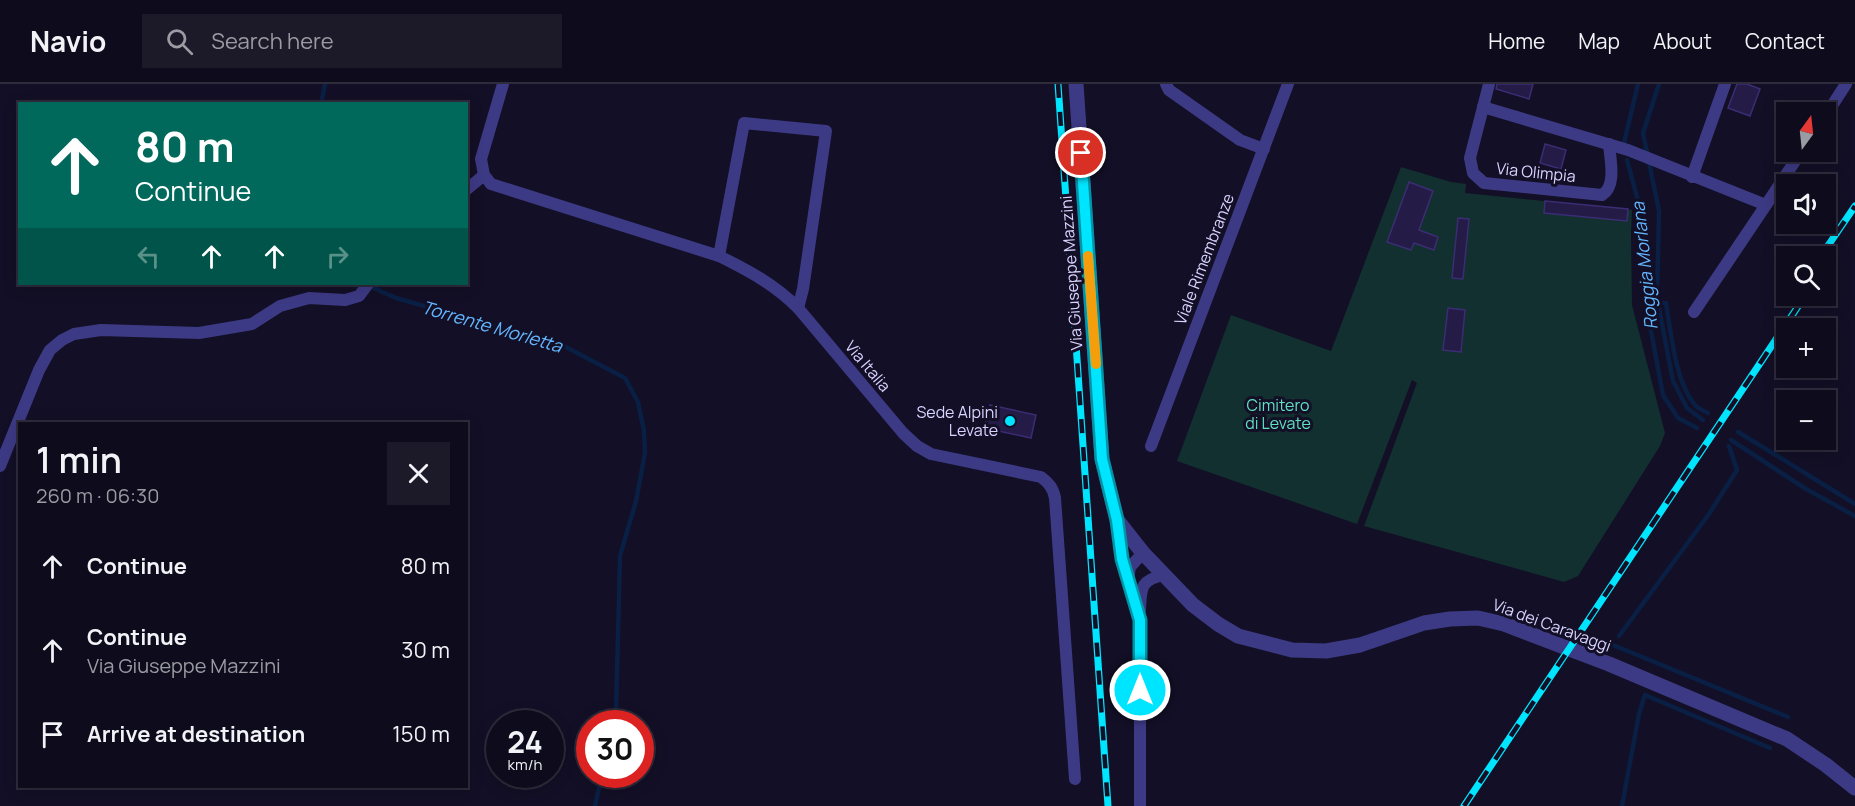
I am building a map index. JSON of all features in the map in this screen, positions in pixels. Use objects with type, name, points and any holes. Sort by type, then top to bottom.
[{"type":"street","points":[[468,188],[484,175],[481,159],[503,84]]},
{"type":"street","name":"Via Giuseppe Mazzini","points":[[1076,84],[1102,459],[1117,520]]},
{"type":"street","points":[[1166,84],[1169,90],[1240,140],[1264,149]]},
{"type":"street","name":"Viale Rimembranze","points":[[1151,446],[1288,84]]},
{"type":"street","name":"Via Olimpia","points":[[1489,84],[1470,158],[1473,173],[1484,183],[1602,195],[1611,184],[1609,144]]},
{"type":"street","points":[[1692,177],[1725,84]]},
{"type":"street","points":[[1834,102],[1846,84]]},
{"type":"street","points":[[1483,107],[1628,150],[1766,205]]},
{"type":"street","points":[[719,256],[744,123],[826,131],[803,288],[798,308]]},
{"type":"street","points":[[1694,312],[1794,162]]},
{"type":"street","name":"Via Italia","points":[[484,175],[491,184],[719,256],[779,289],[798,308],[903,434],[917,446],[931,454],[1041,477],[1053,489],[1075,779]]},
{"type":"street","points":[[0,466],[39,370],[50,350],[74,334],[101,330],[199,333],[252,324],[280,306],[309,298],[345,300],[359,296],[367,285]]},
{"type":"street","points":[[1117,520],[1122,559],[1140,620]]},
{"type":"street","name":"Via dei Caravaggi","points":[[1117,520],[1143,553],[1193,605],[1238,636],[1292,650],[1326,651],[1360,645],[1424,623],[1450,619],[1478,618],[1504,624],[1609,664],[1788,739],[1855,788]]},
{"type":"street","points":[[1128,582],[1130,567],[1143,553]]},
{"type":"street","points":[[1140,806],[1141,589],[1151,577],[1164,575]]},
{"type":"green space","name":"Cimitero di Levate","points":[[1401,167],[1451,182],[1466,184],[1465,193],[1632,210],[1632,305],[1665,433],[1660,446],[1578,576],[1564,582],[1364,526],[1417,383],[1412,380],[1357,524],[1177,461],[1231,315],[1331,351]]},
{"type":"building","points":[[1497,84],[1533,84],[1529,99],[1496,89]]},
{"type":"building","points":[[1737,84],[1747,84],[1760,89],[1750,116],[1728,108]]},
{"type":"building","points":[[1545,144],[1566,150],[1561,169],[1540,163]]},
{"type":"building","points":[[1409,182],[1433,191],[1419,230],[1438,237],[1434,250],[1414,243],[1411,250],[1387,242]]},
{"type":"building","points":[[1545,201],[1628,209],[1627,221],[1544,213]]},
{"type":"building","points":[[1458,218],[1469,219],[1463,279],[1452,278]]},
{"type":"building","points":[[1448,308],[1465,310],[1461,352],[1443,350]]},
{"type":"building","name":"Sede Alpini Levate","points":[[990,405],[1036,415],[1031,438],[984,428]]},
{"type":"waterway","name":"Torrente Morletta","points":[[321,102],[325,84]]},
{"type":"waterway","name":"Roggia Morlana","points":[[1624,143],[1638,84]]},
{"type":"waterway","points":[[1659,84],[1643,133],[1659,211],[1657,298],[1673,381],[1687,408],[1703,420]]},
{"type":"waterway","name":"Roggia Morlana","points":[[1627,160],[1641,212],[1646,304],[1663,395],[1678,418],[1697,428]]},
{"type":"waterway","name":"Torrente Morletta","points":[[369,286],[396,298],[562,345],[625,378],[638,402],[644,431],[645,453],[636,501],[620,556],[616,710]]},
{"type":"waterway","points":[[1664,303],[1666,303],[1675,357],[1683,384],[1696,406],[1708,413]]},
{"type":"waterway","points":[[1738,432],[1779,457]]},
{"type":"waterway","points":[[1731,440],[1806,489],[1855,516]]},
{"type":"waterway","points":[[1619,636],[1709,514],[1737,470],[1729,446]]},
{"type":"waterway","points":[[1779,457],[1855,504]]},
{"type":"waterway","points":[[1613,645],[1788,717]]},
{"type":"waterway","points":[[1622,806],[1639,714],[1645,695],[1770,748]]},
{"type":"waterway","name":"Torrente Morletta","points":[[595,806],[599,788]]},
{"type":"railway","points":[[1058,84],[1108,806]]},
{"type":"railway","points":[[1828,246],[1855,206]]},
{"type":"railway","points":[[1464,806],[1798,306]]},
{"type":"slow traffic","points":[[1088,256],[1096,364]]},
{"type":"place","name":"Sede Alpini Levate","points":[[1010,421]]},
{"type":"route","points":[[1081,153],[1102,459],[1117,520],[1122,559],[1140,620],[1140,690]]}]
